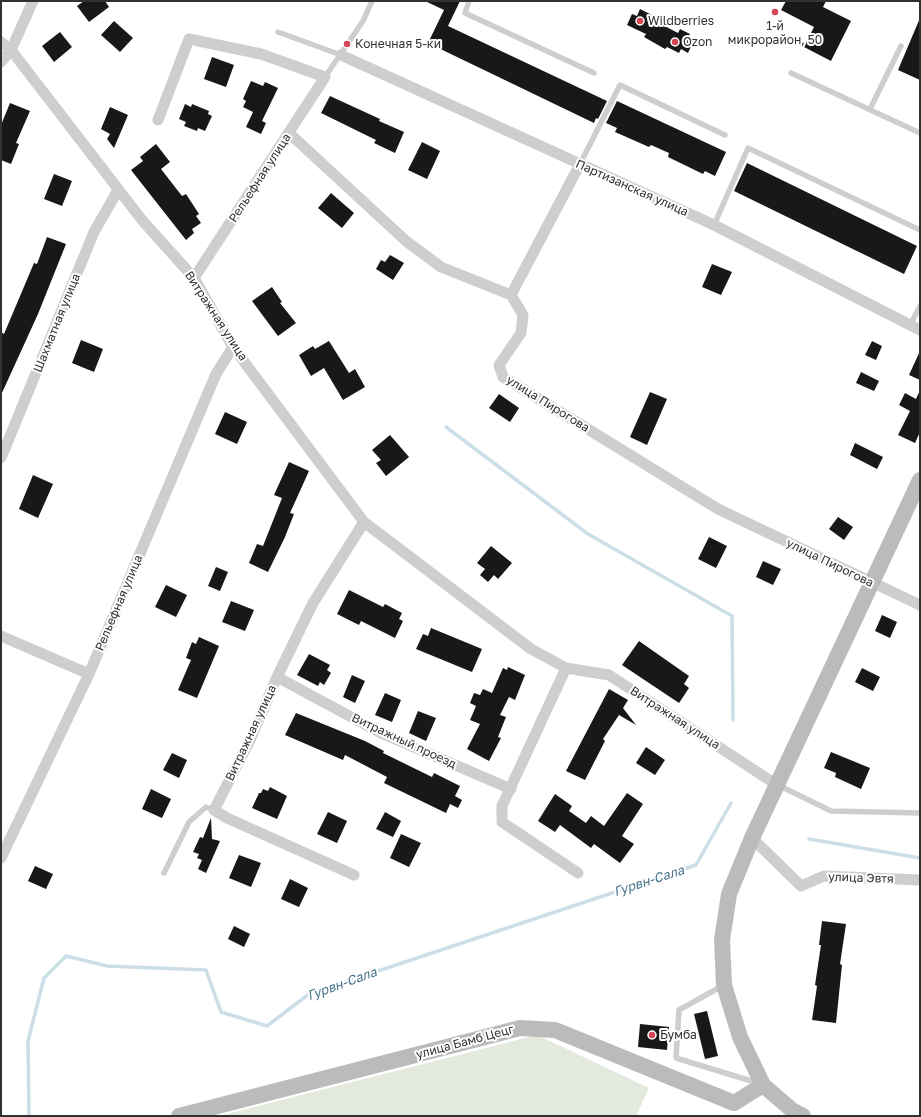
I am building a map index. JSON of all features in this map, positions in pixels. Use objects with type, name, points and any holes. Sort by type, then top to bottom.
[{"type":"main road","points":[[803,1116],[792,1110],[763,1084],[740,1038],[724,985],[722,940],[729,894],[776,785],[920,480]]},
{"type":"main road","name":"улица Бамб Цецг","points":[[179,1116],[520,1028],[555,1030],[734,1104],[763,1084]]},
{"type":"street","points":[[1,62],[11,50],[33,1]]},
{"type":"street","points":[[158,120],[189,39],[261,54],[325,77]]},
{"type":"street","name":"Витражная улица","points":[[1,42],[11,50],[142,220],[194,278],[234,347],[364,522],[531,649],[566,668],[609,675],[776,785]]},
{"type":"street","name":"Партизанская улица","points":[[341,54],[714,225],[915,327]]},
{"type":"street","name":"Рельефная улица","points":[[194,278],[325,77]]},
{"type":"street","points":[[289,133],[406,241],[441,267],[511,295],[580,164]]},
{"type":"street","name":"Шахматная улица","points":[[1,458],[94,232],[118,190]]},
{"type":"street","name":"улица Пирогова","points":[[511,295],[523,315],[521,333],[499,365],[503,377],[718,509],[920,605]]},
{"type":"street","name":"Рельефная улица","points":[[1,858],[89,674],[216,374],[234,347]]},
{"type":"street","name":"Витражная улица","points":[[214,810],[250,740],[277,677],[312,603],[364,522]]},
{"type":"street","points":[[1,636],[89,674]]},
{"type":"street","points":[[566,668],[502,806],[502,822],[578,874]]},
{"type":"street","name":"Витражный проезд","points":[[277,677],[382,733],[511,789]]},
{"type":"street","points":[[214,810],[226,818],[354,875]]},
{"type":"street","name":"улица Эвтя","points":[[752,838],[801,886],[824,876],[920,880]]},
{"type":"lane","points":[[325,77],[363,21],[372,1]]},
{"type":"lane","points":[[469,1],[465,13],[594,73]]},
{"type":"lane","points":[[278,32],[341,54]]},
{"type":"lane","points":[[870,109],[901,46]]},
{"type":"lane","points":[[791,73],[920,133]]},
{"type":"lane","points":[[580,164],[620,85],[725,135]]},
{"type":"lane","points":[[714,225],[748,148],[920,230]]},
{"type":"lane","points":[[915,327],[920,306]]},
{"type":"lane","points":[[776,785],[831,811],[920,813]]},
{"type":"lane","points":[[164,873],[189,822],[206,807],[214,810]]},
{"type":"lane","points":[[724,985],[679,1010],[676,1058],[763,1084]]},
{"type":"shaded area","points":[[537,1035],[649,1088],[636,1116],[219,1116]]},
{"type":"building","points":[[84,1],[105,1],[109,7],[89,22],[77,6]]},
{"type":"building","points":[[425,1],[460,1],[448,26],[607,101],[598,119],[596,118],[594,123],[428,43],[444,10]]},
{"type":"building","points":[[786,1],[826,1],[823,7],[851,21],[831,61],[804,47],[814,27],[781,10]]},
{"type":"building","points":[[640,9],[652,15],[651,19],[678,33],[680,29],[690,34],[688,37],[694,40],[688,53],[681,49],[679,53],[667,47],[665,49],[644,37],[646,34],[627,25],[632,14],[637,16]]},
{"type":"building","points":[[920,18],[920,80],[898,70]]},
{"type":"building","points":[[114,21],[133,38],[120,52],[101,35]]},
{"type":"building","points":[[60,32],[72,47],[54,62],[42,46]]},
{"type":"building","points":[[212,57],[234,65],[226,87],[204,79]]},
{"type":"building","points":[[251,81],[263,86],[265,82],[278,88],[262,121],[266,123],[261,134],[246,127],[253,112],[243,107],[246,101],[243,99]]},
{"type":"building","points":[[330,96],[404,132],[395,153],[374,143],[376,140],[321,113]]},
{"type":"building","points":[[617,101],[726,152],[715,176],[705,171],[703,174],[668,157],[669,153],[651,145],[649,147],[615,132],[617,128],[606,123]]},
{"type":"building","points":[[10,103],[30,111],[16,143],[19,144],[11,164],[1,160],[1,125]]},
{"type":"building","points":[[185,104],[191,107],[192,104],[209,111],[208,114],[212,116],[205,131],[198,128],[197,131],[184,126],[186,122],[179,119]]},
{"type":"building","points":[[110,107],[128,115],[114,148],[107,139],[110,134],[101,129]]},
{"type":"building","points":[[422,142],[440,151],[427,179],[408,170]]},
{"type":"building","points":[[156,144],[170,162],[161,169],[182,196],[186,194],[199,214],[196,216],[201,223],[192,229],[194,233],[186,240],[131,170],[143,161],[140,157]]},
{"type":"building","points":[[747,163],[917,246],[904,274],[734,191]]},
{"type":"building","points":[[54,174],[72,181],[62,206],[44,199]]},
{"type":"building","points":[[331,193],[354,213],[342,228],[318,208]]},
{"type":"building","points":[[47,237],[66,244],[38,314],[1,395],[1,332],[4,334],[34,263],[37,264]]},
{"type":"building","points":[[390,255],[404,263],[393,280],[376,269],[381,260],[385,262]]},
{"type":"building","points":[[712,264],[732,272],[721,295],[702,287]]},
{"type":"building","points":[[272,287],[282,302],[280,303],[296,323],[278,336],[252,301]]},
{"type":"building","points":[[81,340],[103,349],[94,372],[72,363]]},
{"type":"building","points":[[329,341],[349,373],[355,369],[365,387],[343,400],[324,368],[311,376],[299,355],[313,346],[315,349]]},
{"type":"building","points":[[872,341],[882,346],[876,360],[865,355]]},
{"type":"building","points":[[920,351],[920,380],[909,375]]},
{"type":"building","points":[[861,372],[879,381],[874,391],[856,383]]},
{"type":"building","points":[[920,390],[920,432],[915,443],[898,435],[910,411],[899,405],[905,393],[916,399]]},
{"type":"building","points":[[650,392],[667,399],[647,445],[630,437]]},
{"type":"building","points":[[499,394],[519,408],[510,422],[489,408]]},
{"type":"building","points":[[225,412],[247,422],[237,444],[215,434]]},
{"type":"building","points":[[390,435],[409,457],[386,476],[376,463],[381,460],[372,450]]},
{"type":"building","points":[[855,443],[883,457],[877,469],[850,455]]},
{"type":"building","points":[[289,462],[309,471],[290,513],[294,514],[285,537],[268,572],[249,563],[257,544],[263,546],[282,498],[274,495]]},
{"type":"building","points":[[33,475],[53,484],[38,518],[19,509]]},
{"type":"building","points":[[838,517],[853,527],[844,540],[829,529]]},
{"type":"building","points":[[709,537],[727,546],[716,568],[698,559]]},
{"type":"building","points":[[491,546],[512,563],[498,579],[494,575],[488,582],[480,575],[485,569],[477,563]]},
{"type":"building","points":[[763,561],[781,569],[773,585],[756,577]]},
{"type":"building","points":[[216,567],[228,572],[220,591],[208,586]]},
{"type":"building","points":[[166,585],[187,595],[176,617],[155,607]]},
{"type":"building","points":[[349,590],[383,607],[385,604],[402,613],[399,619],[403,621],[395,638],[361,621],[359,625],[337,614]]},
{"type":"building","points":[[231,601],[254,610],[245,631],[222,622]]},
{"type":"building","points":[[882,615],[897,622],[890,638],[875,631]]},
{"type":"building","points":[[431,628],[482,649],[472,672],[416,649],[423,634],[428,636]]},
{"type":"building","points":[[199,637],[219,646],[197,698],[178,690],[191,660],[186,658],[192,642],[196,644]]},
{"type":"building","points":[[639,641],[689,676],[684,684],[689,688],[679,703],[622,665]]},
{"type":"building","points":[[309,654],[330,665],[327,670],[331,673],[324,685],[320,682],[318,686],[297,675]]},
{"type":"building","points":[[508,667],[525,675],[515,700],[509,697],[500,715],[506,717],[498,737],[501,738],[489,761],[467,749],[480,724],[470,720],[476,706],[470,703],[474,693],[480,695],[483,689],[492,693],[503,668],[507,670]]},
{"type":"building","points":[[862,668],[880,677],[873,691],[855,682]]},
{"type":"building","points":[[352,675],[365,681],[355,703],[343,697]]},
{"type":"building","points":[[609,689],[628,700],[623,708],[636,725],[619,715],[603,739],[605,741],[585,780],[566,771]]},
{"type":"building","points":[[385,693],[401,700],[392,722],[375,715]]},
{"type":"building","points":[[418,711],[436,718],[426,741],[409,733]]},
{"type":"building","points":[[296,713],[365,741],[384,751],[383,753],[432,777],[434,773],[460,786],[455,796],[462,800],[458,808],[450,804],[446,813],[384,783],[387,777],[345,755],[343,760],[285,735]]},
{"type":"building","points":[[646,747],[665,760],[655,775],[636,763]]},
{"type":"building","points":[[831,752],[870,768],[861,789],[835,777],[836,773],[824,768]]},
{"type":"building","points":[[172,753],[187,760],[179,778],[163,770]]},
{"type":"building","points":[[270,787],[287,796],[277,819],[252,808],[259,793],[261,793],[263,789],[268,791]]},
{"type":"building","points":[[151,789],[171,799],[162,818],[142,809]]},
{"type":"building","points":[[627,793],[643,804],[622,836],[634,844],[620,863],[594,844],[591,848],[560,825],[555,832],[538,821],[555,794],[572,806],[569,811],[586,823],[591,816],[604,826]]},
{"type":"building","points":[[328,812],[347,821],[337,843],[317,834]]},
{"type":"building","points":[[385,812],[401,821],[393,837],[376,829]]},
{"type":"building","points":[[211,818],[212,839],[220,841],[206,873],[198,869],[202,860],[197,858],[199,854],[193,852],[200,837],[203,838]]},
{"type":"building","points":[[401,834],[421,843],[409,867],[390,858]]},
{"type":"building","points":[[239,855],[261,863],[251,887],[229,878]]},
{"type":"building","points":[[35,866],[53,874],[46,889],[28,881]]},
{"type":"building","points":[[290,879],[308,888],[299,907],[281,899]]},
{"type":"building","points":[[822,921],[846,924],[840,964],[842,965],[836,1023],[812,1020],[817,986],[815,985],[821,945],[819,945]]},
{"type":"building","points":[[234,926],[250,934],[244,947],[228,939]]},
{"type":"building","points":[[707,1011],[718,1056],[705,1059],[694,1014]]},
{"type":"building","points":[[640,1024],[669,1027],[667,1050],[638,1047]]},
{"type":"waterway","points":[[446,427],[588,534],[732,616],[733,720]]},
{"type":"waterway","name":"Гурвн-Сала","points":[[29,1116],[28,1041],[44,978],[66,956],[107,966],[206,970],[221,1012],[267,1026],[309,994],[696,865],[731,803]]},
{"type":"waterway","points":[[809,839],[920,858]]},
{"type":"place","name":"1-й микрорайон, 50","points":[[775,12]]},
{"type":"place","name":"Wildberries","points":[[640,21]]},
{"type":"place","name":"Ozon","points":[[675,42]]},
{"type":"place","name":"Конечная 5-ки","points":[[347,44]]},
{"type":"place","name":"Бумба","points":[[652,1035]]}]
